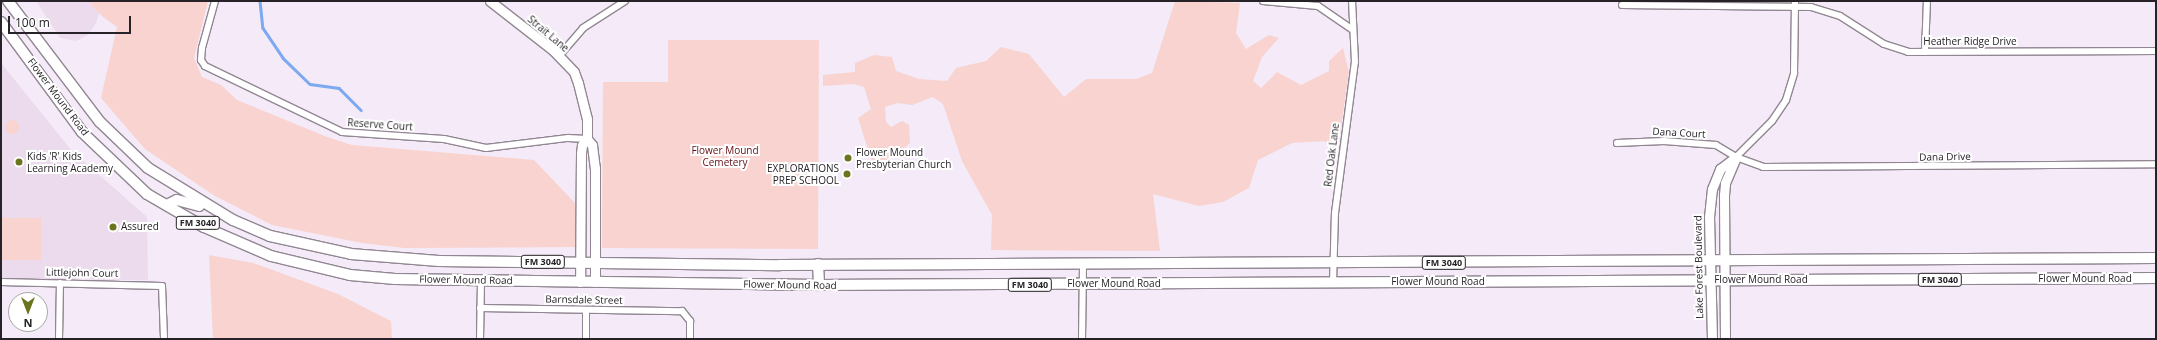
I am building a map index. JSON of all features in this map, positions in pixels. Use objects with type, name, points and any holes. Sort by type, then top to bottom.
[{"type":"main road","name":"Flower Mound Road","points":[[8,1],[100,122],[120,144],[148,168],[216,212],[270,236],[351,254],[439,261],[1083,265],[2156,258]]},
{"type":"main road","name":"Flower Mound Road","points":[[1,22],[82,132],[147,194],[204,227],[271,256],[350,275],[395,279],[819,285],[2156,278]]},
{"type":"main road","points":[[12,36],[24,23]]},
{"type":"main road","points":[[167,205],[177,200],[216,212]]},
{"type":"main road","points":[[818,264],[819,285]]},
{"type":"street","name":"Reserve Court","points":[[215,1],[202,48],[201,60],[205,66],[342,132],[444,140],[486,148],[568,138],[587,140]]},
{"type":"street","name":"Strait Lane","points":[[490,1],[559,56],[576,77],[587,119],[587,140],[592,145],[595,168],[595,282]]},
{"type":"street","points":[[559,56],[583,28],[624,1]]},
{"type":"street","points":[[1263,1],[1321,3],[1353,30]]},
{"type":"street","name":"Red Oak Lane","points":[[1333,283],[1336,206],[1355,62],[1352,1]]},
{"type":"street","points":[[1925,52],[1926,1]]},
{"type":"street","name":"Heather Ridge Drive","points":[[1622,5],[1795,4],[1827,10],[1893,49],[1908,52],[2156,51]]},
{"type":"street","name":"Lake Forest Boulevard","points":[[1712,339],[1708,217],[1712,189],[1720,169],[1736,157],[1772,121],[1786,100],[1794,73],[1795,4]]},
{"type":"street","name":"Strait Lane","points":[[580,282],[582,144],[587,140]]},
{"type":"street","name":"Dana Court","points":[[1617,143],[1693,142],[1716,146],[1736,157]]},
{"type":"street","name":"Lake Forest Boulevard","points":[[1725,339],[1723,261],[1725,183],[1736,157]]},
{"type":"street","name":"Dana Drive","points":[[1736,157],[1763,167],[2156,164]]},
{"type":"street","points":[[1082,339],[1083,265]]},
{"type":"street","points":[[480,339],[481,280]]},
{"type":"street","name":"Littlejohn Court","points":[[1,282],[162,286],[164,339]]},
{"type":"street","points":[[59,339],[60,283]]},
{"type":"street","name":"Barnsdale Street","points":[[480,308],[682,311],[690,321],[690,339]]},
{"type":"street","points":[[586,310],[586,339]]},
{"type":"shaded area","points":[[36,1],[103,1],[96,23],[88,35],[76,41],[60,38]]},
{"type":"shaded area","points":[[1,63],[72,151],[147,217],[148,280],[1,279]]},
{"type":"green space","points":[[92,1],[208,1],[194,58],[202,77],[221,85],[237,100],[327,137],[352,145],[534,160],[575,203],[575,247],[404,248],[362,243],[272,225],[215,196],[145,149],[101,98],[117,27],[103,17],[91,5]]},
{"type":"green space","points":[[1175,1],[1240,3],[1236,33],[1246,49],[1269,35],[1279,38],[1262,57],[1253,81],[1261,88],[1277,72],[1301,85],[1329,71],[1329,61],[1343,48],[1349,72],[1338,148],[1324,141],[1292,143],[1258,160],[1249,188],[1223,202],[1199,206],[1153,194],[1160,251],[991,250],[992,215],[962,161],[943,104],[933,97],[912,105],[898,103],[885,107],[886,122],[891,127],[902,121],[909,125],[910,143],[901,151],[892,150],[883,169],[871,159],[858,118],[871,109],[864,87],[854,84],[823,86],[823,75],[855,72],[855,63],[874,55],[892,57],[896,71],[919,79],[947,81],[956,68],[986,61],[1001,47],[1029,54],[1064,97],[1086,79],[1136,79],[1152,73]]},
{"type":"green space","name":"Flower Mound Cemetery","points":[[668,40],[819,40],[818,249],[602,248],[603,82],[668,82]]},
{"type":"green space","points":[[12,120],[17,122],[19,127],[17,132],[12,134],[7,132],[5,127],[7,122]]},
{"type":"green space","points":[[1,218],[41,218],[41,260],[1,260]]},
{"type":"green space","points":[[209,255],[253,263],[338,294],[391,321],[392,339],[213,339]]},
{"type":"waterway","points":[[260,1],[263,28],[283,58],[310,84],[339,88],[361,110]]},
{"type":"place","name":"Flower Mound Presbyterian Church","points":[[848,158]]},
{"type":"place","name":"Kids 'R' Kids Learning Academy","points":[[19,162]]},
{"type":"place","name":"EXPLORATIONS PREP SCHOOL","points":[[847,174]]},
{"type":"place","name":"Assured","points":[[113,227]]}]
